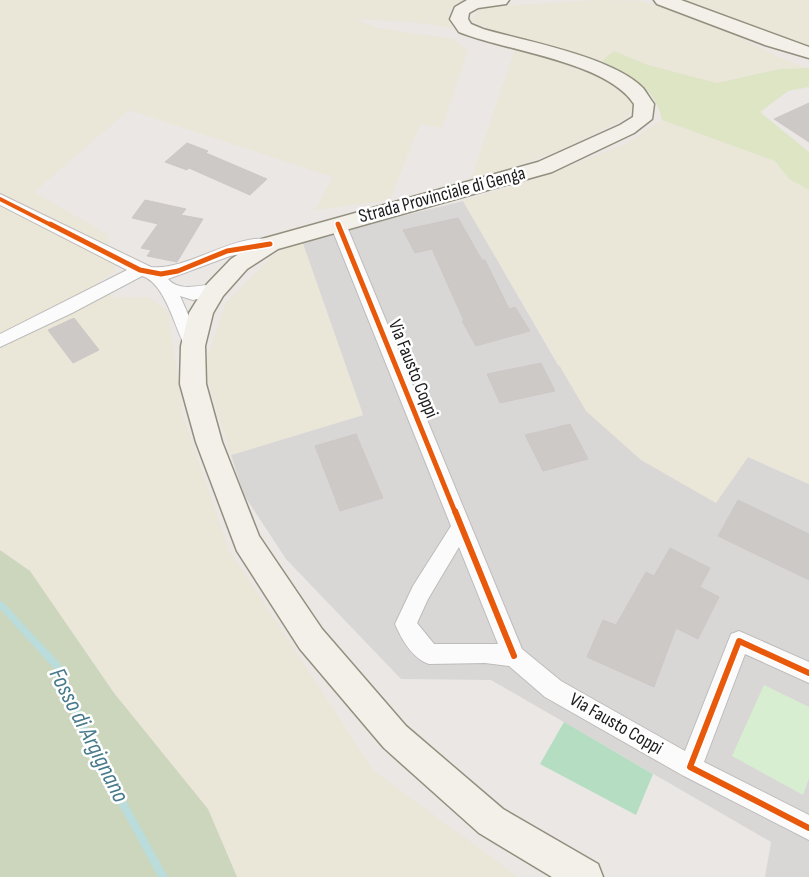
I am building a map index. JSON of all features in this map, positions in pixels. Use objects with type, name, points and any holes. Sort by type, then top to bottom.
[{"type":"main road","name":"Strada Provinciale di Genga","points":[[500,0],[474,3],[461,11],[459,19],[465,28],[554,54],[613,76],[635,91],[644,104],[642,119],[627,129],[545,167],[270,244],[239,264],[215,290],[201,313],[193,346],[193,384],[209,442],[247,542],[311,639],[395,737],[491,821],[586,877]]},
{"type":"main road","points":[[662,0],[709,16],[788,48],[809,54]]},
{"type":"street","points":[[0,199],[161,281],[193,294],[215,290]]},
{"type":"street","name":"Via Fausto Coppi","points":[[338,224],[514,656],[553,689],[690,767],[809,828]]},
{"type":"street","points":[[161,281],[176,271],[213,256],[241,248],[270,244]]},
{"type":"street","points":[[0,341],[66,310],[140,270]]},
{"type":"street","points":[[176,271],[204,281],[215,290]]},
{"type":"street","points":[[161,281],[193,346]]},
{"type":"street","points":[[462,525],[420,593],[406,624],[415,639],[429,654],[484,653],[514,656]]},
{"type":"street","points":[[690,767],[739,641],[809,673]]},
{"type":"shaded area","points":[[0,0],[463,0],[448,11],[452,28],[411,22],[354,19],[378,28],[453,39],[468,50],[442,128],[420,124],[390,200],[315,210],[333,177],[129,110],[34,192],[107,234],[115,272],[95,284],[116,298],[149,297],[168,311],[183,416],[229,550],[374,771],[518,877],[237,877],[208,809],[114,693],[30,571],[0,550]]},
{"type":"shaded area","points":[[598,0],[640,1],[697,16],[779,57],[808,68],[780,69],[717,83],[648,65],[614,51],[602,61],[487,28],[471,20],[482,7]]},
{"type":"shaded area","points":[[687,0],[809,0],[809,47],[775,36]]},
{"type":"shaded area","points":[[515,49],[560,62],[603,79],[628,94],[634,105],[627,117],[558,151],[470,182]]},
{"type":"shaded area","points":[[662,120],[775,161],[789,179],[809,190],[809,484],[748,457],[716,503],[641,460],[586,411],[463,201],[539,178],[626,144]]},
{"type":"shaded area","points":[[463,201],[558,365],[748,457],[809,484],[809,877],[765,877],[771,842],[491,680],[401,679],[286,559],[244,495],[231,455],[363,415],[302,241]]},
{"type":"shaded area","points":[[302,241],[363,415],[231,455],[204,368],[226,303],[275,254]]},
{"type":"green space","points":[[614,51],[648,65],[717,83],[780,69],[809,68],[809,87],[788,91],[760,112],[809,152],[809,190],[789,179],[775,161],[662,120],[654,98],[640,83],[602,61]]},
{"type":"green space","points":[[0,550],[30,571],[114,693],[208,809],[237,877],[0,877]]},
{"type":"green space","points":[[764,685],[809,707],[809,778],[803,795],[732,756]]},
{"type":"green space","points":[[564,722],[653,774],[636,815],[540,764]]},
{"type":"building","points":[[809,103],[809,142],[774,119]]},
{"type":"building","points":[[187,143],[267,179],[250,195],[189,168],[187,170],[165,162]]},
{"type":"building","points":[[145,200],[186,209],[181,215],[203,219],[177,262],[147,256],[151,250],[141,248],[158,224],[132,218]]},
{"type":"building","points":[[458,218],[482,260],[485,260],[509,309],[515,307],[530,331],[476,346],[462,321],[464,321],[432,249],[415,253],[403,230]]},
{"type":"building","points":[[74,318],[99,350],[73,363],[48,330]]},
{"type":"building","points":[[541,363],[555,391],[500,403],[487,374]]},
{"type":"building","points":[[570,424],[588,459],[543,471],[525,435]]},
{"type":"building","points":[[356,434],[383,498],[340,511],[315,446]]},
{"type":"building","points":[[738,500],[809,534],[809,580],[718,536]]},
{"type":"building","points":[[670,548],[710,568],[700,587],[719,597],[698,639],[676,628],[654,687],[587,657],[603,620],[616,625],[646,572],[654,576]]},
{"type":"waterway","name":"Fosso di Argignano","points":[[0,604],[57,666],[98,758],[163,877]]},
{"type":"cycle path","points":[[0,199],[140,270],[151,273],[170,273],[227,251],[270,244]]},
{"type":"cycle path","points":[[338,224],[514,656]]},
{"type":"cycle path","points":[[809,673],[739,641],[690,767],[809,828]]}]
